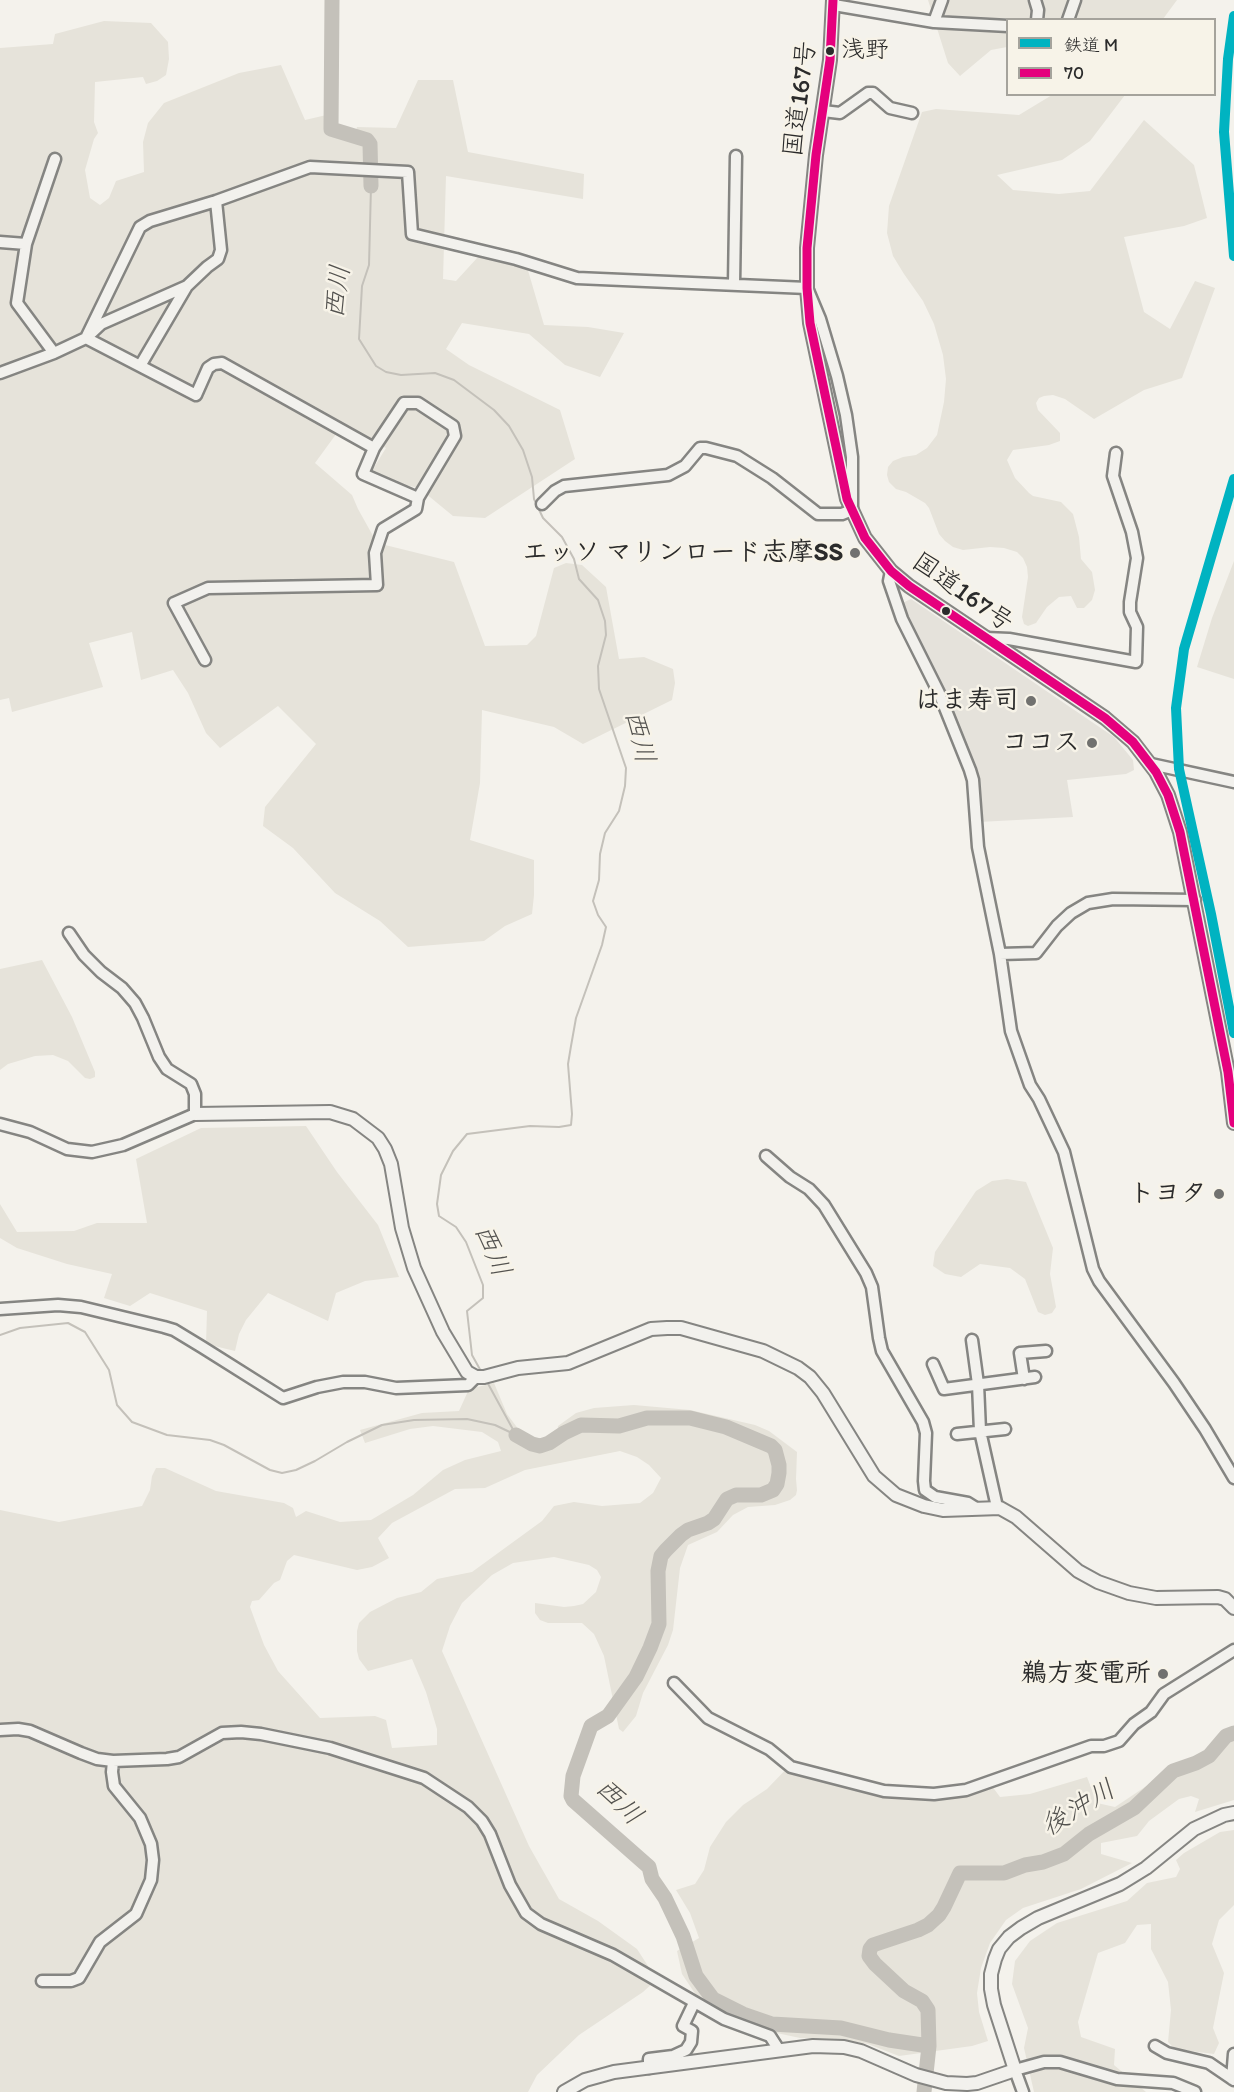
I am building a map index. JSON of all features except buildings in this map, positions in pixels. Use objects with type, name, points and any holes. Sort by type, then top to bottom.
[{"type":"street","points":[[934,22],[942,0]]},
{"type":"street","points":[[1035,0],[1037,18]]},
{"type":"street","points":[[1069,18],[1075,0]]},
{"type":"street","points":[[833,3],[934,22],[1006,26]]},
{"type":"street","name":"国道167号","points":[[833,3],[824,111],[816,155],[809,225],[807,288],[810,323],[844,487],[852,510],[874,552],[891,571],[909,586],[1106,718],[1132,742],[1151,764],[1168,795],[1174,812],[1195,900],[1228,1072],[1234,1123]]},
{"type":"street","points":[[824,111],[840,113],[868,93],[873,93],[890,108],[912,113]]},
{"type":"street","points":[[734,284],[736,156]]},
{"type":"street","points":[[54,353],[17,303],[26,244],[55,159]]},
{"type":"street","points":[[86,338],[140,227],[150,221],[216,201],[310,167],[408,172],[412,234],[516,259],[577,278],[807,288]]},
{"type":"street","points":[[140,366],[187,286],[218,259],[221,250],[216,201]]},
{"type":"street","points":[[0,242],[26,244]]},
{"type":"street","points":[[0,373],[54,353],[86,338],[100,324],[187,286]]},
{"type":"street","points":[[86,338],[196,394],[208,368],[222,363],[374,448]]},
{"type":"street","points":[[205,660],[174,603],[207,588],[377,585],[375,553],[383,529],[416,509],[418,498],[455,436],[453,426],[417,403],[404,403],[374,448],[363,474],[418,498]]},
{"type":"street","points":[[542,504],[555,490],[564,486],[668,475],[685,466],[700,448],[706,448],[737,456],[772,478],[818,514],[842,514],[852,510]]},
{"type":"street","points":[[986,638],[1009,639],[1136,662],[1137,627],[1130,612],[1136,552],[1132,532],[1113,476],[1116,453]]},
{"type":"street","points":[[891,571],[889,580],[902,619],[939,693],[973,780],[978,847],[1000,954],[1011,1031],[1030,1086],[1039,1099],[1064,1152],[1093,1269],[1099,1281],[1174,1383],[1234,1478]]},
{"type":"street","points":[[1151,764],[1234,782]]},
{"type":"street","points":[[1000,954],[1036,953],[1057,926],[1071,913],[1089,903],[1113,899],[1195,900]]},
{"type":"street","points":[[69,933],[84,955],[122,988],[135,1003],[159,1057],[167,1069],[191,1084],[195,1094],[195,1114]]},
{"type":"street","points":[[0,1124],[30,1132],[67,1149],[92,1152],[123,1144],[195,1114],[330,1112],[353,1119],[378,1138],[385,1149],[391,1164],[402,1228],[414,1268],[429,1305],[456,1356],[467,1372],[476,1377],[518,1368],[575,1362],[651,1329],[681,1328],[763,1351],[798,1368],[810,1377],[823,1393],[874,1476],[896,1495],[924,1506],[943,1510],[997,1508],[1016,1517],[1078,1570],[1098,1582],[1129,1593],[1156,1598],[1218,1597],[1225,1599],[1234,1608]]},
{"type":"street","points":[[766,1156],[790,1177],[809,1189],[824,1205],[866,1273],[872,1287],[882,1350],[923,1422],[926,1433],[925,1490],[935,1497],[968,1503],[976,1508]]},
{"type":"street","points":[[0,1309],[58,1305],[81,1307],[164,1327],[183,1335],[283,1398],[317,1387],[343,1382],[365,1382],[396,1388],[468,1385],[476,1377]]},
{"type":"street","points":[[972,1340],[978,1384],[977,1409],[980,1431],[997,1508]]},
{"type":"street","points":[[933,1364],[944,1389],[1029,1378],[1020,1353],[1046,1351]]},
{"type":"street","points":[[957,1434],[1005,1429]]},
{"type":"street","points":[[674,1683],[708,1718],[769,1749],[791,1767],[884,1791],[934,1794],[966,1790],[1091,1746],[1104,1746],[1119,1741],[1134,1724],[1151,1712],[1164,1694],[1234,1650]]},
{"type":"street","points":[[0,1730],[30,1731],[89,1756],[113,1761],[148,1761],[179,1757],[222,1733],[241,1732],[286,1737],[330,1748],[424,1778],[468,1807],[482,1821],[490,1834],[506,1876],[526,1913],[541,1924],[614,1955],[724,2019],[770,2036],[779,2050]]},
{"type":"street","points":[[42,1981],[71,1981],[79,1978],[100,1942],[136,1914],[151,1880],[153,1860],[151,1844],[140,1818],[114,1786],[113,1761]]},
{"type":"street","points":[[1023,2092],[994,2005],[991,1989],[991,1974],[999,1949],[1009,1937],[1038,1918],[1120,1884],[1146,1868],[1194,1829],[1224,1815],[1234,1813]]},
{"type":"street","points":[[649,2068],[649,2059],[686,2050],[691,2042],[692,2031],[683,2026],[694,2003]]},
{"type":"street","points":[[564,2092],[596,2077],[813,2046],[844,2047],[861,2051],[938,2082],[967,2084],[1044,2062],[1060,2062],[1102,2076],[1173,2083],[1195,2092]]},
{"type":"street","points":[[1155,2046],[1167,2053],[1209,2063],[1233,2080]]},
{"type":"street","points":[[1233,2080],[1234,2054]]},
{"type":"shaded area","points":[[928,0],[1177,0],[1164,18],[1006,18],[1006,47],[991,50],[960,76],[948,63]]},
{"type":"shaded area","points":[[104,21],[151,23],[168,42],[169,59],[166,75],[157,81],[146,84],[143,77],[95,82],[94,122],[98,133],[85,170],[90,198],[100,205],[109,198],[116,181],[144,172],[143,142],[148,123],[164,103],[239,73],[281,65],[305,120],[335,113],[335,127],[355,133],[357,127],[396,128],[418,80],[453,80],[468,152],[584,174],[583,199],[446,176],[443,279],[456,281],[478,257],[527,267],[544,325],[588,327],[624,333],[600,377],[565,365],[529,334],[462,323],[446,349],[469,365],[560,410],[575,459],[485,518],[453,516],[419,488],[368,477],[386,448],[342,426],[315,463],[352,495],[377,543],[454,562],[485,646],[527,645],[536,636],[554,568],[566,563],[582,565],[606,587],[619,659],[644,657],[673,669],[675,683],[672,700],[583,744],[554,727],[482,710],[480,783],[470,840],[534,860],[532,914],[505,926],[484,941],[408,947],[380,921],[335,893],[293,848],[263,826],[265,807],[316,744],[278,706],[220,748],[206,733],[188,693],[173,670],[141,680],[132,632],[89,643],[103,687],[12,712],[9,698],[0,700],[0,48],[53,44],[55,34]]},
{"type":"shaded area","points":[[1050,96],[1124,96],[1090,141],[1062,160],[997,175],[1013,190],[1059,194],[1090,191],[1144,120],[1194,165],[1207,218],[1184,226],[1124,237],[1144,312],[1170,329],[1195,281],[1215,288],[1182,378],[1144,390],[1094,419],[1065,399],[1053,395],[1039,398],[1036,403],[1038,410],[1060,433],[1060,441],[1049,445],[1013,450],[1007,460],[1015,478],[1029,493],[1033,496],[1061,502],[1073,514],[1079,537],[1081,559],[1092,572],[1095,590],[1092,600],[1084,608],[1077,608],[1071,596],[1059,597],[1047,607],[1036,623],[1028,626],[1024,624],[1022,617],[1028,577],[1023,558],[1017,552],[1004,548],[963,550],[953,547],[939,534],[925,503],[896,489],[889,482],[887,475],[888,467],[893,461],[916,455],[927,448],[937,435],[944,402],[946,379],[943,355],[934,324],[923,301],[893,256],[887,233],[889,206],[922,112],[936,109],[1019,115]]},
{"type":"shaded area","points":[[1234,561],[1234,679],[1197,667],[1212,618]]},
{"type":"shaded area","points":[[911,599],[1114,737],[1133,760],[1134,770],[1126,774],[1067,780],[1073,817],[979,822],[978,786],[900,604]]},
{"type":"shaded area","points":[[42,960],[72,1017],[95,1077],[85,1078],[68,1061],[53,1055],[35,1056],[8,1064],[0,1070],[0,969]]},
{"type":"shaded area","points":[[306,1126],[337,1172],[378,1225],[399,1277],[365,1281],[336,1293],[328,1321],[268,1293],[246,1320],[239,1334],[235,1351],[206,1344],[207,1311],[150,1293],[130,1306],[104,1298],[112,1274],[67,1264],[17,1248],[0,1238],[0,1204],[17,1232],[74,1231],[97,1223],[147,1223],[136,1159],[201,1128]]},
{"type":"shaded area","points":[[1007,1179],[1026,1182],[1053,1248],[1050,1274],[1056,1307],[1052,1313],[1045,1315],[1038,1312],[1025,1279],[1010,1268],[980,1264],[961,1277],[945,1274],[933,1266],[935,1252],[976,1191],[992,1181]]},
{"type":"shaded area","points":[[494,1383],[507,1414],[525,1438],[535,1438],[542,1443],[557,1436],[558,1426],[576,1413],[594,1408],[634,1405],[690,1410],[755,1425],[769,1431],[797,1452],[796,1495],[790,1500],[775,1505],[748,1507],[733,1515],[717,1532],[688,1545],[680,1568],[673,1630],[668,1645],[643,1693],[636,1716],[623,1732],[619,1729],[604,1656],[594,1634],[582,1623],[548,1623],[540,1620],[535,1613],[535,1603],[564,1607],[583,1604],[596,1592],[601,1577],[597,1570],[589,1565],[554,1557],[513,1563],[492,1575],[462,1603],[450,1626],[442,1651],[529,1846],[559,1899],[598,1921],[637,1949],[648,1966],[654,1982],[643,1992],[579,2035],[537,2075],[528,2092],[0,2092],[0,1510],[59,1522],[142,1506],[150,1490],[156,1468],[165,1468],[216,1491],[284,1503],[293,1508],[296,1517],[306,1511],[340,1522],[371,1520],[413,1495],[443,1470],[465,1460],[501,1451],[498,1442],[482,1432],[433,1426],[410,1429],[365,1443],[360,1430],[422,1413],[459,1411],[469,1389]],"holes":[[[620,1451],[637,1457],[649,1465],[661,1478],[653,1493],[640,1503],[602,1506],[574,1502],[554,1506],[542,1521],[472,1572],[437,1579],[421,1592],[397,1598],[370,1612],[359,1623],[357,1651],[359,1659],[368,1671],[412,1659],[426,1692],[437,1729],[437,1745],[392,1748],[386,1720],[375,1716],[320,1718],[278,1671],[264,1645],[250,1607],[252,1601],[259,1600],[274,1583],[280,1580],[287,1561],[294,1555],[357,1570],[372,1567],[389,1558],[378,1538],[392,1523],[455,1489],[485,1488],[525,1470]]]},
{"type":"shaded area","points":[[1230,1739],[1234,1739],[1234,1800],[1195,1812],[1199,1799],[1191,1796],[1179,1799],[1149,1821],[1137,1836],[1101,1843],[1101,1854],[1132,1863],[1081,1889],[1023,1908],[1006,1920],[990,1943],[981,1968],[977,1993],[979,2012],[988,2041],[972,2046],[899,2056],[868,2044],[837,2039],[800,2038],[758,2029],[723,2014],[698,1998],[682,1974],[677,1951],[699,1938],[690,1913],[676,1890],[695,1884],[704,1870],[710,1847],[726,1822],[743,1805],[767,1789],[793,1762],[881,1787],[947,1791],[989,1782],[1000,1797],[1030,1794],[1087,1777],[1097,1803],[1115,1807],[1148,1785],[1161,1773],[1206,1755]]},
{"type":"shaded area","points":[[1234,1830],[1234,1905],[1219,1920],[1212,1944],[1224,1973],[1213,2028],[1219,2043],[1214,2054],[1175,2049],[1168,2042],[1171,2010],[1168,1982],[1151,1949],[1151,1924],[1137,1925],[1125,1943],[1098,1953],[1078,2022],[1081,2037],[1115,2049],[1114,2065],[1146,2092],[1034,2092],[1024,2048],[1028,2028],[1012,1984],[1015,1961],[1030,1941],[1057,1923],[1127,1901],[1147,1883],[1176,1877],[1180,1869],[1176,1860],[1184,1853],[1220,1832]]},
{"type":"waterway","name":"西川","points":[[332,0],[331,129],[367,140],[370,144],[371,186]]},
{"type":"waterway","name":"西川","points":[[371,186],[369,265],[362,286],[359,339],[376,366],[386,372],[401,375],[435,373],[454,380],[494,410],[509,426],[523,450],[532,477],[534,499],[543,518],[562,537],[574,559],[579,579],[598,600],[605,621],[606,635],[598,666],[599,689],[626,768],[625,786],[619,811],[605,833],[600,854],[599,880],[593,901],[606,927],[602,945],[576,1018],[571,1046],[568,1064],[571,1125],[530,1126],[467,1134],[453,1151],[441,1175],[437,1204],[439,1216],[456,1227],[466,1242],[483,1285],[483,1298],[467,1311],[472,1355],[482,1373]]},
{"type":"waterway","points":[[0,1335],[20,1328],[68,1323],[85,1332],[109,1370],[117,1405],[132,1422],[167,1435],[210,1440],[270,1470],[282,1473],[296,1470],[315,1461],[382,1425],[414,1420],[467,1419],[495,1425],[516,1435]]},
{"type":"waterway","name":"西川","points":[[486,1380],[516,1435]]},
{"type":"waterway","name":"西川","points":[[516,1435],[540,1446],[581,1425],[619,1426],[647,1418],[690,1418],[726,1427],[771,1446],[775,1450],[779,1473],[773,1490],[761,1495],[736,1495],[727,1499],[714,1519],[688,1530],[661,1556],[658,1571],[659,1624],[636,1677],[608,1716],[591,1726],[573,1776],[571,1796],[649,1867],[652,1879],[665,1898],[683,1936],[696,1976],[713,1999],[743,2014],[772,2024],[841,2028],[889,2040],[929,2046]]},
{"type":"waterway","name":"後沖川","points":[[924,2092],[929,2046],[928,2010],[922,2001],[904,1991],[875,1964],[869,1956],[873,1945],[928,1925],[944,1907],[960,1873],[1004,1873],[1064,1854],[1089,1834],[1134,1808],[1173,1771],[1209,1756],[1226,1736],[1234,1733]]},
{"type":"rail line","name":"M","points":[[1234,16],[1228,59],[1224,132],[1234,256]]},
{"type":"rail line","name":"M","points":[[1234,479],[1184,649],[1176,708],[1179,769],[1234,1033]]},
{"type":"transit line","name":"70","points":[[833,0],[830,60],[816,155],[807,248],[807,288],[810,323],[847,499],[865,538],[891,571],[909,586],[1105,718],[1133,742],[1156,772],[1168,795],[1180,832],[1228,1072],[1234,1123]]},
{"type":"place","name":"浅野","points":[[830,51]]},
{"type":"place","name":"エッソ マリンロード志摩SS","points":[[855,553]]},
{"type":"place","name":"はま寿司","points":[[1031,701]]},
{"type":"place","name":"ココス","points":[[1092,743]]},
{"type":"place","name":"トヨタ","points":[[1219,1194]]},
{"type":"place","name":"鵜方変電所","points":[[1163,1674]]}]
